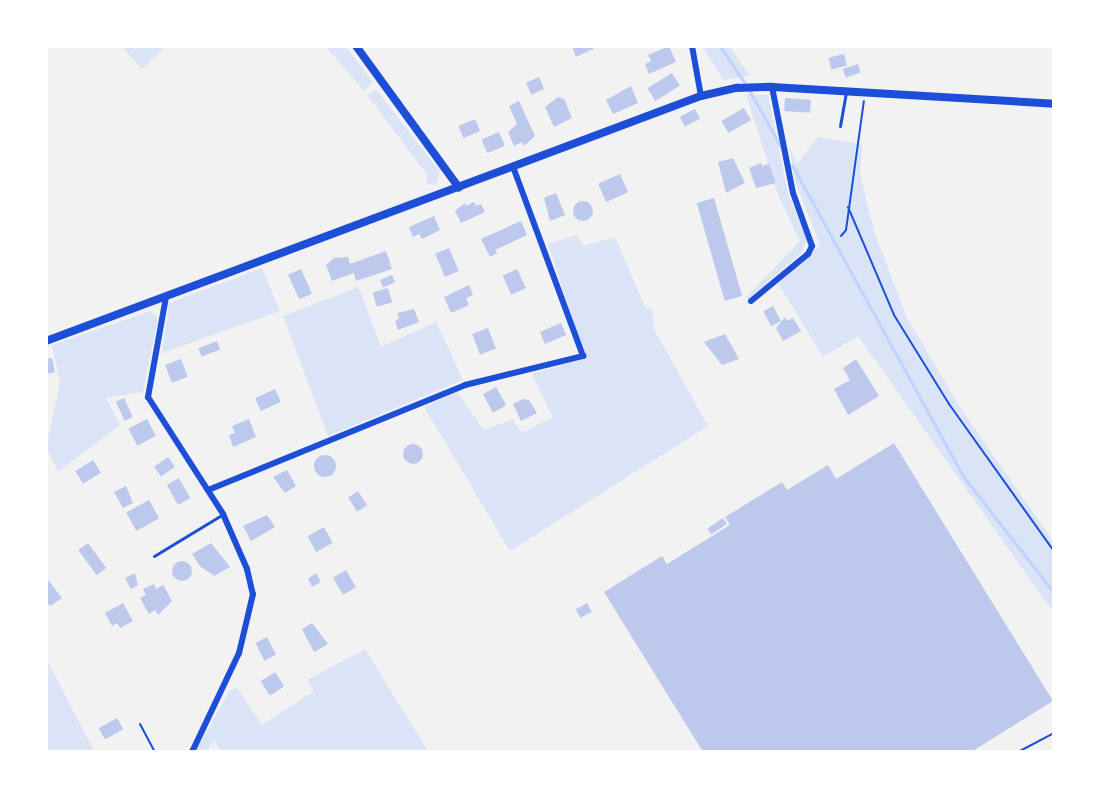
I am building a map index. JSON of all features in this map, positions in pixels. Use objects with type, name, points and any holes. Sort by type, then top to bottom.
[{"type":"street","points":[[356,46],[459,188]]},
{"type":"street","points":[[692,46],[701,96]]},
{"type":"street","points":[[46,341],[701,96],[737,88],[767,88],[1053,104]]},
{"type":"street","points":[[751,301],[808,254],[812,246],[793,193],[767,88]]},
{"type":"street","points":[[208,490],[465,386],[583,356],[513,167]]},
{"type":"street","points":[[166,297],[148,397],[222,514],[252,585],[252,600],[239,652],[192,752]]},
{"type":"lane","points":[[840,126],[846,92]]},
{"type":"lane","points":[[154,556],[222,514]]},
{"type":"path","points":[[841,236],[846,230],[865,104],[862,93]]},
{"type":"path","points":[[848,207],[894,315],[982,452],[1053,551]]},
{"type":"path","points":[[140,724],[155,752]]},
{"type":"path","points":[[1018,752],[1053,733]]},
{"type":"shaded area","points":[[122,47],[165,47],[142,69]]},
{"type":"shaded area","points":[[326,47],[346,47],[373,82],[364,91]]},
{"type":"shaded area","points":[[703,47],[730,47],[750,76],[723,80]]},
{"type":"shaded area","points":[[376,89],[440,172],[436,185],[426,184],[428,176],[367,95]]},
{"type":"shaded area","points":[[746,95],[768,95],[788,194],[807,240],[800,254],[748,299],[746,297],[800,241],[779,197]]},
{"type":"shaded area","points":[[818,137],[862,144],[860,174],[874,231],[907,318],[960,407],[1053,541],[1053,612],[858,336],[823,357],[778,283],[820,245],[795,181],[789,146],[797,164]]},
{"type":"shaded area","points":[[577,235],[583,246],[615,237],[646,309],[652,308],[654,329],[708,426],[510,551],[424,407],[457,392],[484,430],[513,419],[522,433],[553,417],[532,374],[585,358],[548,244]]},
{"type":"shaded area","points":[[262,268],[280,311],[162,353],[169,303]]},
{"type":"shaded area","points":[[359,287],[381,347],[436,322],[463,380],[328,436],[283,316]]},
{"type":"shaded area","points":[[151,311],[158,319],[143,392],[106,398],[120,425],[58,472],[46,447],[60,383],[52,345]]},
{"type":"shaded area","points":[[365,649],[428,751],[221,751],[214,740],[207,751],[196,751],[230,690],[237,688],[262,725],[314,691],[307,680]]},
{"type":"shaded area","points":[[47,660],[94,751],[47,751]]},
{"type":"building","points":[[572,46],[599,46],[576,57]]},
{"type":"building","points":[[669,46],[676,62],[649,74],[645,64],[651,61],[648,55]]},
{"type":"building","points":[[844,54],[847,66],[831,70],[828,58]]},
{"type":"building","points":[[858,64],[861,73],[846,78],[843,69]]},
{"type":"building","points":[[672,73],[680,86],[655,101],[647,88]]},
{"type":"building","points":[[539,77],[544,89],[531,94],[526,82]]},
{"type":"building","points":[[631,86],[638,103],[613,114],[606,100]]},
{"type":"building","points":[[558,97],[564,99],[572,118],[554,127],[545,107]]},
{"type":"building","points":[[785,98],[811,100],[810,113],[784,111]]},
{"type":"building","points":[[519,101],[535,136],[524,146],[522,142],[514,146],[508,132],[517,124],[509,106]]},
{"type":"building","points":[[744,108],[751,120],[728,133],[721,121]]},
{"type":"building","points":[[695,109],[700,119],[685,127],[680,117]]},
{"type":"building","points":[[475,119],[480,131],[464,138],[458,126]]},
{"type":"building","points":[[499,132],[505,146],[487,153],[482,139]]},
{"type":"building","points":[[733,158],[745,183],[726,193],[718,162]]},
{"type":"building","points":[[761,163],[762,166],[769,164],[776,183],[756,188],[749,168]]},
{"type":"building","points":[[620,174],[628,192],[606,202],[598,184]]},
{"type":"building","points":[[556,193],[565,215],[550,221],[544,198]]},
{"type":"building","points":[[714,198],[742,296],[725,301],[697,203]]},
{"type":"building","points":[[579,201],[587,201],[593,207],[593,215],[587,221],[579,221],[573,215],[573,207]]},
{"type":"building","points":[[474,202],[476,206],[481,204],[485,212],[461,223],[455,211],[465,203],[466,206]]},
{"type":"building","points":[[434,216],[440,230],[422,239],[419,234],[413,237],[409,227]]},
{"type":"building","points":[[521,221],[527,235],[495,250],[497,253],[490,257],[481,239]]},
{"type":"building","points":[[449,248],[459,271],[445,277],[435,254]]},
{"type":"building","points":[[386,251],[392,269],[356,281],[354,273],[332,281],[326,265],[334,258],[348,257],[350,264]]},
{"type":"building","points":[[301,269],[312,294],[299,299],[288,275]]},
{"type":"building","points":[[517,269],[526,288],[511,295],[502,276]]},
{"type":"building","points":[[392,275],[395,282],[383,287],[380,280]]},
{"type":"building","points":[[469,285],[473,295],[466,298],[469,305],[451,313],[444,297]]},
{"type":"building","points":[[388,288],[392,302],[377,307],[373,292]]},
{"type":"building","points":[[773,306],[781,321],[771,326],[763,311]]},
{"type":"building","points":[[414,309],[419,322],[398,330],[395,321],[399,319],[397,313]]},
{"type":"building","points":[[785,317],[787,321],[793,318],[801,331],[783,341],[776,328]]},
{"type":"building","points":[[561,323],[566,335],[545,344],[540,332]]},
{"type":"building","points":[[488,328],[496,349],[480,355],[472,334]]},
{"type":"building","points":[[725,334],[739,359],[722,365],[704,342]]},
{"type":"building","points":[[217,341],[220,349],[202,357],[198,348]]},
{"type":"building","points":[[52,358],[55,372],[46,374],[46,359]]},
{"type":"building","points":[[181,359],[188,377],[172,383],[165,365]]},
{"type":"building","points":[[856,359],[879,396],[848,415],[834,389],[850,380],[843,368]]},
{"type":"building","points":[[496,387],[506,405],[493,413],[483,394]]},
{"type":"building","points":[[275,389],[281,402],[261,411],[255,398]]},
{"type":"building","points":[[124,398],[133,417],[125,421],[116,402]]},
{"type":"building","points":[[523,399],[529,400],[537,413],[521,421],[513,404]]},
{"type":"building","points":[[147,419],[156,436],[137,446],[128,429]]},
{"type":"building","points":[[249,419],[256,437],[233,447],[229,435],[235,433],[232,426]]},
{"type":"building","points":[[894,443],[1053,701],[971,752],[703,752],[604,592],[662,556],[667,564],[730,525],[725,517],[782,482],[787,490],[828,465],[836,479]]},
{"type":"building","points":[[413,444],[420,447],[423,454],[420,461],[413,464],[406,461],[403,454],[406,447]]},
{"type":"building","points":[[325,455],[335,462],[336,466],[329,476],[325,477],[315,470],[314,466],[321,456]]},
{"type":"building","points":[[168,457],[175,467],[161,477],[154,467]]},
{"type":"building","points":[[93,460],[101,473],[83,484],[75,471]]},
{"type":"building","points":[[287,470],[296,486],[285,493],[273,477]]},
{"type":"building","points":[[179,478],[190,498],[178,505],[167,485]]},
{"type":"building","points":[[126,486],[133,503],[123,508],[114,492]]},
{"type":"building","points":[[358,491],[367,505],[357,512],[348,498]]},
{"type":"building","points":[[149,500],[159,518],[136,531],[126,513]]},
{"type":"building","points":[[267,515],[275,527],[251,541],[243,526]]},
{"type":"building","points":[[723,518],[727,524],[711,534],[707,529]]},
{"type":"building","points":[[324,527],[333,543],[316,552],[307,536]]},
{"type":"building","points":[[88,543],[106,568],[97,575],[78,550]]},
{"type":"building","points":[[211,543],[230,567],[214,576],[200,566],[192,554]]},
{"type":"building","points":[[182,561],[189,564],[192,571],[189,578],[182,581],[175,578],[172,571],[175,564]]},
{"type":"building","points":[[346,570],[356,587],[343,595],[333,578]]},
{"type":"building","points":[[135,573],[138,585],[131,589],[125,578]]},
{"type":"building","points":[[316,573],[321,582],[312,587],[308,579]]},
{"type":"building","points":[[48,580],[62,598],[50,606],[46,600]]},
{"type":"building","points":[[154,584],[156,589],[163,585],[172,601],[158,615],[155,610],[149,614],[140,598],[146,595],[143,589]]},
{"type":"building","points":[[123,603],[133,621],[120,628],[117,623],[112,626],[105,613]]},
{"type":"building","points":[[587,603],[592,612],[580,618],[576,609]]},
{"type":"building","points":[[312,623],[328,644],[314,652],[302,629]]},
{"type":"building","points":[[267,637],[276,655],[264,661],[255,643]]},
{"type":"building","points":[[275,672],[284,686],[270,696],[261,681]]},
{"type":"building","points":[[117,718],[123,729],[105,740],[99,728]]},
{"type":"waterway","points":[[720,46],[746,85]]},
{"type":"waterway","points":[[749,90],[781,147]]},
{"type":"waterway","points":[[792,165],[963,476],[1054,593]]}]
